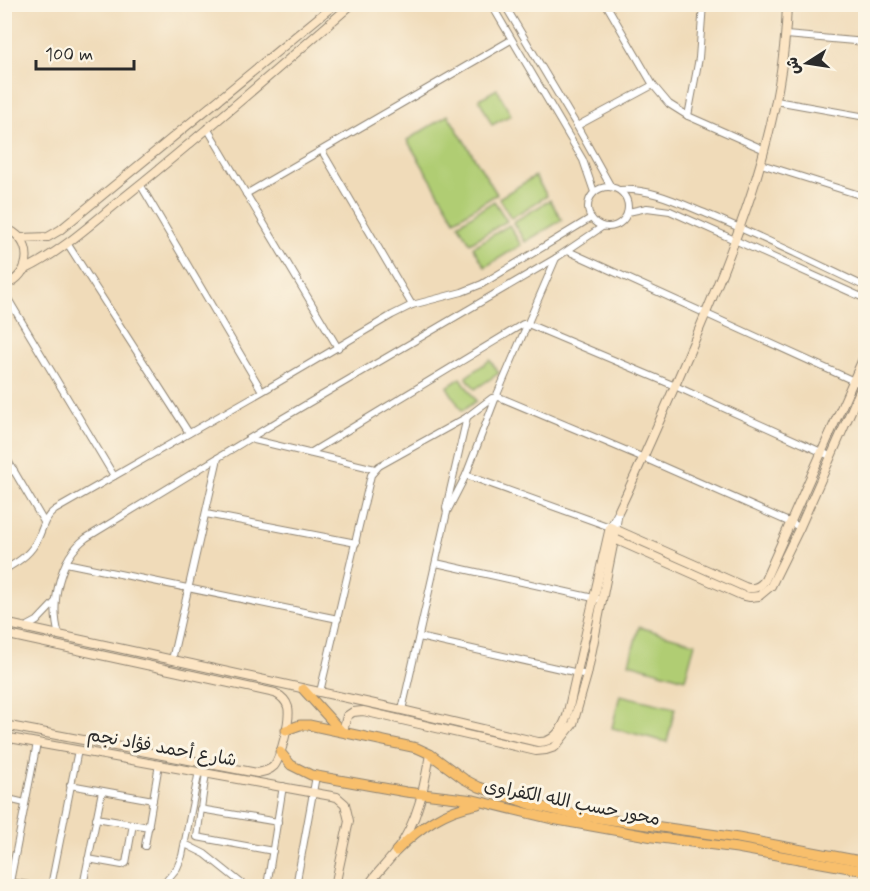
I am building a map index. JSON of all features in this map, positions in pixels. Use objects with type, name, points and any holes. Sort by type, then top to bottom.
[{"type":"main road","points":[[303,689],[341,731]]},
{"type":"main road","name":"محور حسب الله الكفراوى","points":[[286,730],[304,725],[417,748],[430,753],[471,784],[533,805],[577,815],[738,838],[846,863],[866,871]]},
{"type":"main road","name":"محور حسب الله الكفراوى","points":[[280,752],[295,768],[316,776],[486,802],[574,824],[846,863],[866,862]]},
{"type":"main road","points":[[396,851],[414,834],[442,815],[486,802]]},
{"type":"street","points":[[21,238],[48,237],[60,230],[335,4]]},
{"type":"street","points":[[4,285],[14,281],[24,270],[67,243],[279,68],[352,4]]},
{"type":"street","points":[[491,4],[583,160],[594,192]]},
{"type":"street","points":[[504,4],[611,186]]},
{"type":"street","points":[[606,4],[653,85],[669,104],[688,116],[765,150]]},
{"type":"street","points":[[688,116],[699,58],[703,4]]},
{"type":"street","points":[[341,731],[347,716],[360,711],[536,751],[550,750],[565,720],[619,510],[706,314],[736,240],[761,164],[776,101],[786,35],[787,4]]},
{"type":"street","points":[[786,35],[866,42]]},
{"type":"street","points":[[246,194],[322,152],[511,40]]},
{"type":"street","points":[[270,58],[279,68]]},
{"type":"street","points":[[577,126],[653,85]]},
{"type":"street","points":[[776,101],[866,117]]},
{"type":"street","points":[[207,128],[338,348]]},
{"type":"street","points":[[322,152],[412,305]]},
{"type":"street","points":[[761,164],[866,197]]},
{"type":"street","points":[[140,184],[262,391]]},
{"type":"street","points":[[620,190],[626,197],[628,212],[624,220],[616,226],[602,226],[591,218],[588,205],[594,192],[600,188],[611,186],[620,190],[654,193],[739,227],[866,287]]},
{"type":"street","points":[[628,212],[647,208],[670,211],[866,299]]},
{"type":"street","points":[[4,570],[32,549],[44,522],[55,510],[392,315],[412,305],[462,292],[482,284],[591,218]]},
{"type":"street","points":[[59,635],[55,602],[66,563],[75,547],[86,538],[568,251],[602,226]]},
{"type":"street","points":[[4,228],[21,238],[27,254],[24,270]]},
{"type":"street","points":[[67,243],[189,433]]},
{"type":"street","points":[[568,251],[853,381],[864,381],[800,527],[766,592],[755,597],[741,596],[612,533]]},
{"type":"street","points":[[402,710],[447,512],[466,475],[496,397],[556,258]]},
{"type":"street","points":[[4,292],[114,476]]},
{"type":"street","points":[[310,453],[523,324],[528,324],[675,386],[830,456]]},
{"type":"street","points":[[466,475],[751,588],[760,585],[765,580],[866,351]]},
{"type":"street","points":[[320,692],[370,479],[375,469],[467,417],[496,397]]},
{"type":"street","points":[[496,397],[644,458],[800,527]]},
{"type":"street","points":[[447,512],[446,508],[467,417]]},
{"type":"street","points":[[250,439],[375,469]]},
{"type":"street","points":[[4,454],[44,522]]},
{"type":"street","points":[[172,660],[218,458]]},
{"type":"street","points":[[4,475],[14,470]]},
{"type":"street","points":[[206,514],[356,543]]},
{"type":"street","points":[[66,563],[338,619]]},
{"type":"street","points":[[436,563],[597,599]]},
{"type":"street","points":[[280,752],[286,730],[288,707],[285,700],[275,693],[7,635],[8,624],[544,742],[556,740],[573,724],[587,675],[597,599]]},
{"type":"street","points":[[24,627],[40,618],[55,602]]},
{"type":"street","points":[[419,637],[587,675]]},
{"type":"street","name":"شارع أحمد فؤاد نجم","points":[[4,725],[257,773],[273,766],[280,752]]},
{"type":"street","name":"شارع أحمد فؤاد نجم","points":[[4,737],[337,796],[348,809],[349,820],[335,886]]},
{"type":"street","points":[[35,886],[7,881],[37,743]]},
{"type":"street","points":[[51,886],[78,750]]},
{"type":"street","points":[[368,886],[396,851],[410,828],[423,794],[430,753]]},
{"type":"street","points":[[145,846],[159,764]]},
{"type":"street","points":[[203,772],[196,835],[198,838],[273,851]]},
{"type":"street","points":[[162,886],[177,868],[203,772]]},
{"type":"street","points":[[296,886],[316,776]]},
{"type":"street","points":[[70,785],[153,800]]},
{"type":"street","points":[[267,886],[283,786]]},
{"type":"street","points":[[82,886],[102,791]]},
{"type":"street","points":[[4,798],[25,803]]},
{"type":"street","points":[[200,809],[278,822]]},
{"type":"street","points":[[96,818],[148,826]]},
{"type":"street","points":[[88,859],[126,863],[133,824]]},
{"type":"street","points":[[185,844],[205,854],[245,886]]},
{"type":"street","points":[[170,879],[175,886]]},
{"type":"green space","points":[[497,89],[511,115],[492,125],[479,99]]},
{"type":"green space","points":[[448,115],[497,194],[455,220],[407,140]]},
{"type":"green space","points":[[535,176],[547,196],[511,218],[499,198]]},
{"type":"green space","points":[[550,200],[562,220],[525,242],[513,222]]},
{"type":"green space","points":[[494,201],[507,221],[470,243],[458,224]]},
{"type":"green space","points":[[509,225],[521,245],[485,267],[473,247]]},
{"type":"green space","points":[[490,360],[499,373],[475,389],[466,377]]},
{"type":"green space","points":[[461,378],[476,401],[462,411],[447,387]]},
{"type":"green space","points":[[639,627],[695,643],[685,679],[629,663]]},
{"type":"green space","points":[[620,695],[675,708],[667,742],[612,728]]}]
